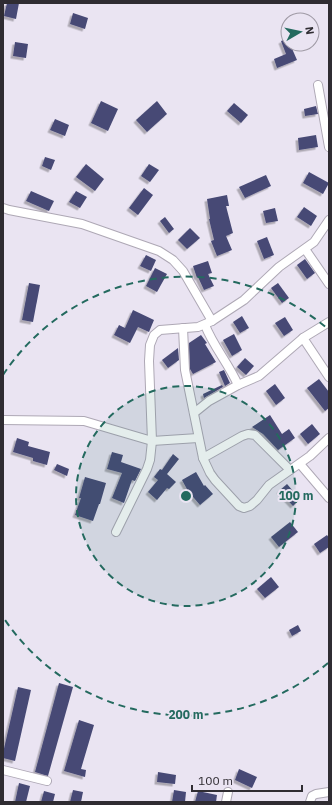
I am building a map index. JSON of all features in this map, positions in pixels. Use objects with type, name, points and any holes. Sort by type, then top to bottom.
[{"type":"street","points":[[318,85],[329,147]]},
{"type":"street","points":[[3,208],[82,224],[159,251],[173,260],[183,271],[208,323],[210,336],[238,385]]},
{"type":"street","points":[[116,532],[150,460],[152,441],[149,360],[150,345],[154,335],[160,330],[198,327],[208,323],[244,300],[279,267],[314,242],[329,220]]},
{"type":"street","points":[[305,249],[329,284]]},
{"type":"street","points":[[194,413],[209,401],[238,385],[260,376],[303,338],[329,322]]},
{"type":"street","points":[[183,328],[185,370],[198,438],[204,458],[215,480],[239,506],[244,508],[250,506],[268,485],[300,464],[329,438]]},
{"type":"street","points":[[303,338],[329,377]]},
{"type":"street","points":[[3,420],[84,421],[152,441],[198,438]]},
{"type":"street","points":[[204,458],[248,434],[255,435],[290,470]]},
{"type":"street","points":[[300,464],[329,498]]},
{"type":"street","points":[[3,770],[47,781]]},
{"type":"street","points":[[226,802],[228,792]]},
{"type":"street","points":[[310,802],[312,796],[329,792]]},
{"type":"building","points":[[7,3],[19,3],[16,19],[4,16]]},
{"type":"building","points":[[73,13],[88,18],[85,29],[70,24]]},
{"type":"building","points":[[15,42],[28,44],[26,58],[13,56]]},
{"type":"building","points":[[285,52],[294,52],[297,60],[277,68],[274,59],[286,54]]},
{"type":"building","points":[[101,101],[118,109],[108,131],[91,123]]},
{"type":"building","points":[[157,101],[167,114],[147,132],[136,120]]},
{"type":"building","points":[[234,103],[248,115],[241,123],[227,111]]},
{"type":"building","points":[[316,106],[318,114],[305,116],[304,109]]},
{"type":"building","points":[[55,119],[69,125],[65,136],[50,130]]},
{"type":"building","points":[[316,135],[318,147],[299,150],[298,138]]},
{"type":"building","points":[[45,157],[55,160],[51,170],[42,166]]},
{"type":"building","points":[[86,164],[104,179],[95,191],[76,177]]},
{"type":"building","points":[[149,164],[159,170],[150,182],[141,176]]},
{"type":"building","points":[[309,172],[329,183],[323,194],[303,183]]},
{"type":"building","points":[[266,175],[271,186],[245,198],[239,187]]},
{"type":"building","points":[[144,188],[153,195],[138,215],[129,208]]},
{"type":"building","points":[[31,191],[54,201],[49,211],[26,201]]},
{"type":"building","points":[[76,191],[87,197],[80,208],[69,202]]},
{"type":"building","points":[[227,195],[229,206],[226,206],[233,233],[226,236],[232,250],[217,256],[211,241],[214,240],[209,219],[207,199]]},
{"type":"building","points":[[304,207],[317,216],[311,226],[297,217]]},
{"type":"building","points":[[275,208],[278,221],[266,223],[263,211]]},
{"type":"building","points":[[165,217],[174,229],[169,233],[160,221]]},
{"type":"building","points":[[190,228],[200,238],[187,249],[178,240]]},
{"type":"building","points":[[267,237],[274,255],[264,259],[257,241]]},
{"type":"building","points":[[146,255],[156,260],[151,271],[140,266]]},
{"type":"building","points":[[305,259],[315,273],[307,279],[297,265]]},
{"type":"building","points":[[208,261],[212,273],[208,274],[214,286],[204,290],[198,277],[197,278],[193,266]]},
{"type":"building","points":[[155,268],[167,274],[157,292],[146,286]]},
{"type":"building","points":[[29,283],[40,285],[33,322],[22,320]]},
{"type":"building","points":[[278,283],[289,298],[282,303],[271,288]]},
{"type":"building","points":[[133,310],[154,320],[149,332],[138,327],[130,343],[114,335],[119,325],[125,328]]},
{"type":"building","points":[[242,316],[249,328],[240,333],[233,322]]},
{"type":"building","points":[[285,317],[293,330],[284,336],[275,323]]},
{"type":"building","points":[[234,334],[242,350],[232,356],[223,340]]},
{"type":"building","points":[[201,335],[207,343],[205,344],[216,362],[193,374],[190,369],[189,343]]},
{"type":"building","points":[[178,348],[179,360],[168,368],[162,360]]},
{"type":"building","points":[[245,358],[254,366],[246,375],[237,367]]},
{"type":"building","points":[[224,370],[230,383],[225,386],[219,372]]},
{"type":"building","points":[[319,379],[329,392],[329,408],[325,411],[307,388]]},
{"type":"building","points":[[275,384],[285,398],[276,405],[266,391]]},
{"type":"building","points":[[222,385],[223,387],[204,398],[203,394]]},
{"type":"building","points":[[270,415],[282,434],[289,429],[295,438],[278,450],[263,434],[252,427]]},
{"type":"building","points":[[312,424],[320,434],[308,444],[300,434]]},
{"type":"building","points":[[17,438],[29,442],[28,446],[50,452],[47,465],[33,461],[33,458],[13,452]]},
{"type":"building","points":[[112,452],[123,455],[121,462],[141,469],[135,481],[132,480],[124,503],[112,498],[122,473],[107,469]]},
{"type":"building","points":[[173,454],[179,459],[167,474],[176,482],[169,489],[167,488],[157,500],[148,492],[158,480],[154,477],[160,469],[162,470]]},
{"type":"building","points":[[57,464],[69,469],[67,476],[54,470]]},
{"type":"building","points":[[196,472],[204,486],[205,485],[213,494],[200,505],[188,491],[182,480]]},
{"type":"building","points":[[85,477],[106,483],[93,521],[75,515],[81,498],[79,498]]},
{"type":"building","points":[[287,484],[300,499],[293,506],[279,491]]},
{"type":"building","points":[[290,522],[298,532],[279,547],[271,537]]},
{"type":"building","points":[[327,535],[329,538],[329,547],[320,553],[314,544]]},
{"type":"building","points":[[271,577],[279,587],[265,598],[257,589]]},
{"type":"building","points":[[298,625],[301,631],[292,636],[289,630]]},
{"type":"building","points":[[59,683],[73,687],[48,776],[35,772]]},
{"type":"building","points":[[18,687],[31,690],[15,761],[3,758],[3,753]]},
{"type":"building","points":[[79,720],[94,725],[81,769],[86,770],[85,777],[64,771]]},
{"type":"building","points":[[239,769],[257,777],[252,788],[235,780]]},
{"type":"building","points":[[158,772],[176,775],[175,784],[157,782]]},
{"type":"building","points":[[19,783],[30,786],[26,802],[15,802]]},
{"type":"building","points":[[73,790],[83,792],[81,802],[70,802]]},
{"type":"building","points":[[174,790],[186,792],[185,802],[172,802]]},
{"type":"building","points":[[44,791],[55,794],[53,802],[41,802]]},
{"type":"building","points":[[198,791],[217,795],[216,802],[195,802]]}]
